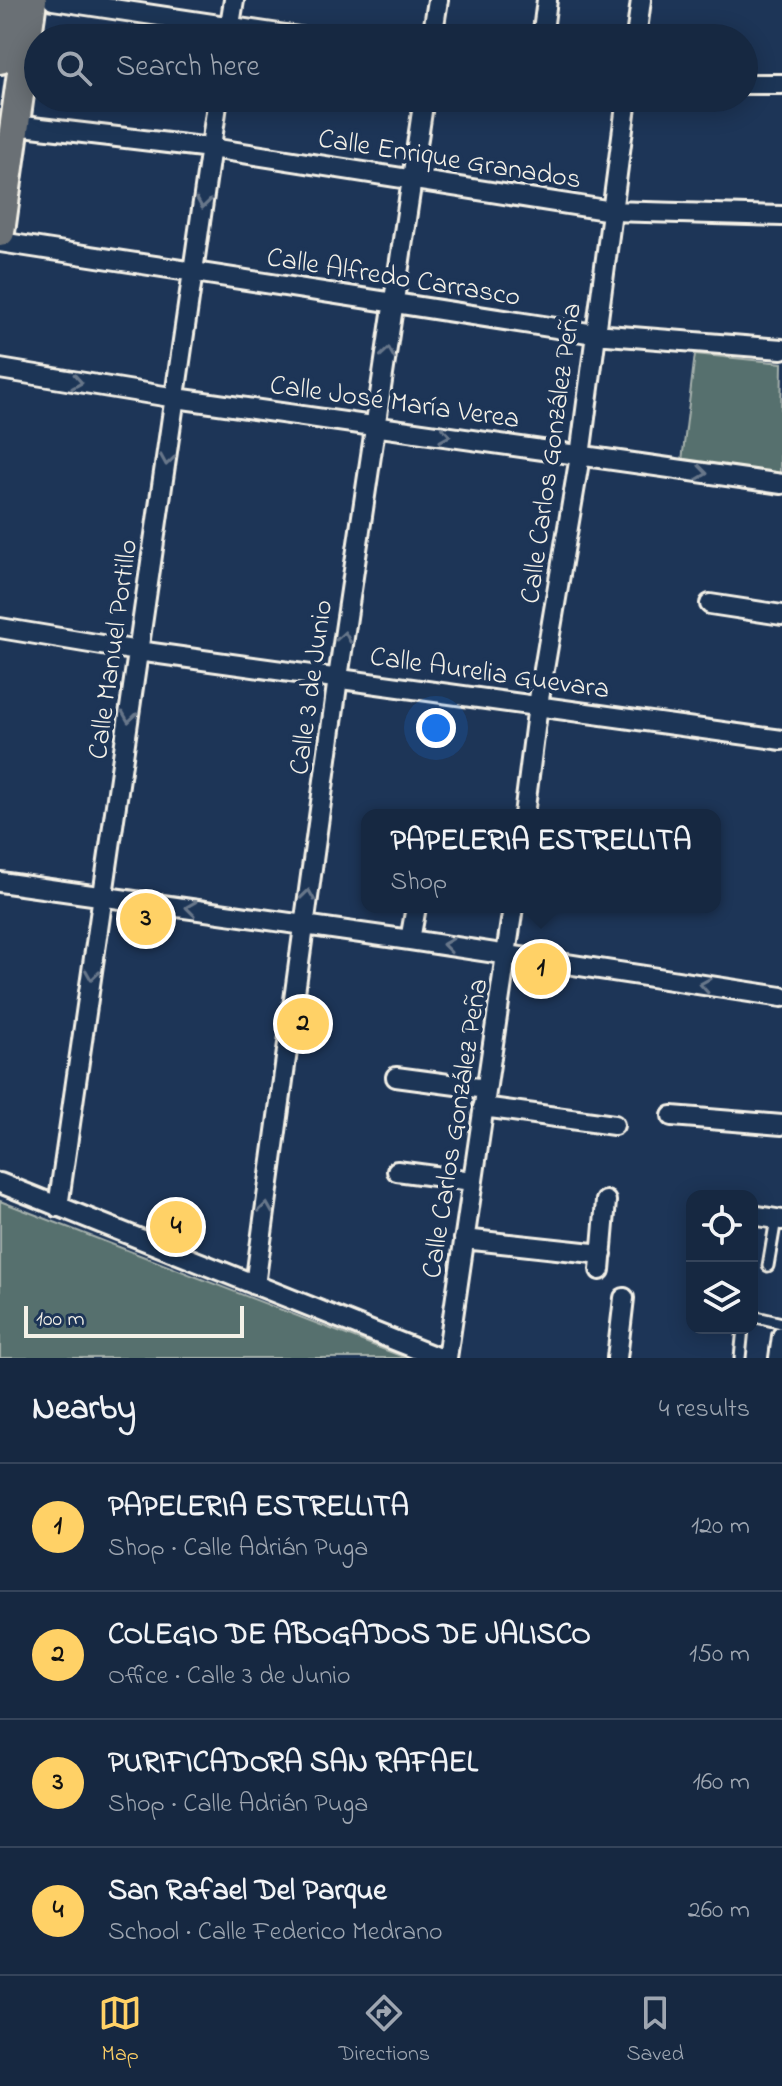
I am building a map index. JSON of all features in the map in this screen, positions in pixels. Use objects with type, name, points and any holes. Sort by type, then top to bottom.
[{"type":"main road","points":[[1,41],[8,0]]},
{"type":"main road","points":[[29,24],[32,0]]},
{"type":"main road","points":[[0,232],[24,59]]},
{"type":"street","points":[[53,0],[135,6],[199,24]]},
{"type":"street","points":[[230,24],[234,0]]},
{"type":"street","points":[[434,24],[438,0]]},
{"type":"street","points":[[544,24],[547,0]]},
{"type":"street","points":[[638,24],[641,0]]},
{"type":"street","points":[[758,84],[782,84]]},
{"type":"street","name":"Calle Manuel Portillo","points":[[58,1207],[216,112]]},
{"type":"street","name":"Calle 3 de Junio","points":[[255,1285],[338,678],[422,112]]},
{"type":"street","name":"Calle Carlos González Peña","points":[[525,809],[538,705],[580,456],[625,112]]},
{"type":"street","name":"Calle Enrique Granados","points":[[15,125],[211,148],[612,211],[782,216]]},
{"type":"street","name":"Calle Alfredo Carrasco","points":[[0,242],[595,334],[782,349]]},
{"type":"street","name":"Calle José María Verea","points":[[0,369],[176,398],[782,484]]},
{"type":"street","points":[[710,604],[782,615]]},
{"type":"street","name":"Calle Aurelia Guevara","points":[[0,628],[138,651],[782,740]]},
{"type":"street","points":[[0,882],[507,954],[782,997]]},
{"type":"street","points":[[410,940],[415,913]]},
{"type":"street","name":"Calle Carlos González Peña","points":[[447,1358],[512,913]]},
{"type":"street","points":[[396,1077],[614,1125]]},
{"type":"street","points":[[672,1116],[782,1125]]},
{"type":"street","points":[[397,1171],[472,1181]]},
{"type":"street","points":[[0,1183],[439,1358]]},
{"type":"street","points":[[464,1239],[601,1262],[606,1201]]},
{"type":"street","points":[[758,1216],[779,1219]]},
{"type":"street","points":[[617,1358],[624,1298]]},
{"type":"street","points":[[779,1358],[782,1336]]},
{"type":"lane","points":[[768,1266],[779,1219]]},
{"type":"lane","points":[[758,1317],[782,1323]]},
{"type":"lane","points":[[740,1358],[742,1334]]},
{"type":"green space","points":[[695,354],[782,363],[780,474],[682,461]]},
{"type":"green space","points":[[0,1201],[406,1358],[0,1358]]},
{"type":"place","name":"PURIFICADORA SAN RAFAEL","points":[[146,919]]},
{"type":"place","name":"PAPELERIA ESTRELLITA","points":[[541,969]]},
{"type":"place","name":"COLEGIO DE ABOGADOS DE JALISCO","points":[[303,1024]]},
{"type":"place","name":"San Rafael Del Parque","points":[[176,1227]]}]
